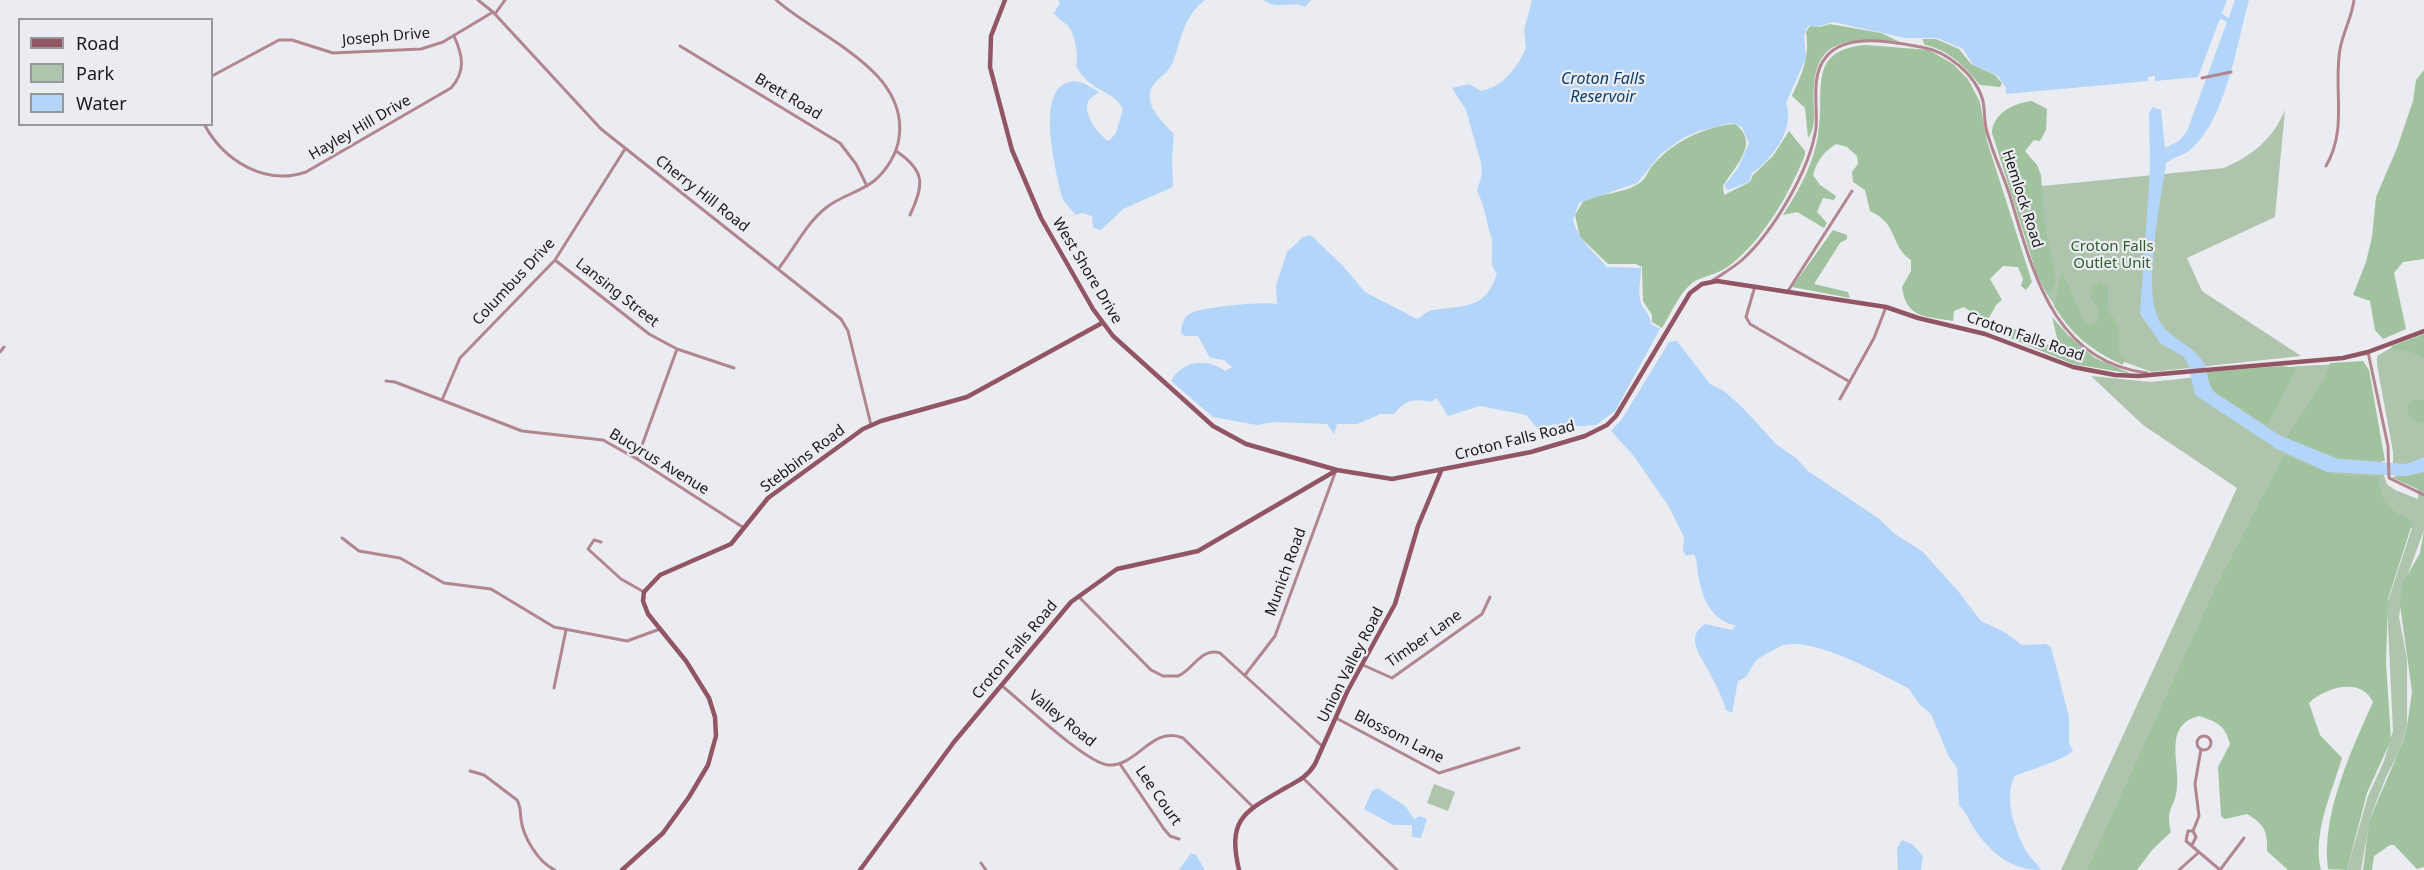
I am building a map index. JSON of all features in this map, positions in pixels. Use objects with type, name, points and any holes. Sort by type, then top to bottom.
[{"type":"street","name":"Cherry Hill Road","points":[[478,0],[494,13],[587,117],[779,268],[845,324],[871,425]]},
{"type":"street","points":[[494,13],[505,0]]},
{"type":"street","points":[[776,0],[885,84],[895,100],[899,116],[896,151],[880,176],[867,186],[827,207],[779,268]]},
{"type":"street","name":"West Shore Drive","points":[[1005,0],[993,25],[989,56],[1012,150],[1041,218],[1102,322],[1128,352],[1195,411],[1224,433],[1257,448],[1337,470]]},
{"type":"street","points":[[2326,166],[2335,149],[2339,132],[2340,48],[2354,0]]},
{"type":"street","name":"Joseph Drive","points":[[213,75],[279,40],[292,40],[337,53],[421,49],[454,36],[494,13]]},
{"type":"street","name":"Hayley Hill Drive","points":[[206,126],[227,153],[255,171],[281,177],[306,172],[451,88],[462,69],[461,53],[454,36]]},
{"type":"street","name":"Hemlock Road","points":[[1710,282],[1749,253],[1798,183],[1814,141],[1819,70],[1833,51],[1846,44],[1869,42],[1933,50],[1961,68],[1983,100],[1987,134],[2000,163],[2037,284],[2048,303],[2071,334],[2091,352],[2124,368],[2155,374]]},
{"type":"street","name":"Brett Road","points":[[680,46],[840,142],[856,164],[867,186]]},
{"type":"street","points":[[2202,78],[2230,72]]},
{"type":"street","name":"Columbus Drive","points":[[442,400],[455,367],[466,351],[555,260],[625,149]]},
{"type":"street","points":[[896,151],[911,163],[920,176],[921,190],[910,215]]},
{"type":"street","points":[[1788,291],[1852,191]]},
{"type":"street","name":"Lansing Street","points":[[555,260],[639,327],[677,349],[734,368]]},
{"type":"street","name":"Croton Falls Road","points":[[860,870],[954,742],[1056,618],[1078,597],[1118,569],[1198,551],[1337,470],[1392,479],[1552,447],[1585,436],[1607,425],[1624,405],[1686,297],[1698,286],[1710,282],[1755,286],[1886,307],[1926,321],[1985,334],[2083,370],[2127,376],[2312,361],[2368,352],[2424,331]]},
{"type":"street","points":[[1755,286],[1746,317],[1750,324],[1850,382]]},
{"type":"street","points":[[1840,399],[1874,338],[1886,307]]},
{"type":"street","name":"Stebbins Road","points":[[644,592],[660,575],[731,544],[772,495],[871,425],[967,397],[1102,322]]},
{"type":"street","points":[[0,352],[4,347]]},
{"type":"street","points":[[637,459],[677,349]]},
{"type":"street","points":[[2368,352],[2377,385],[2389,475],[2396,484],[2424,495]]},
{"type":"street","name":"Bucyrus Avenue","points":[[386,381],[395,381],[522,431],[594,438],[637,459],[744,528]]},
{"type":"street","name":"Munich Road","points":[[1245,675],[1275,636],[1337,470]]},
{"type":"street","name":"Union Valley Road","points":[[1239,870],[1234,846],[1235,831],[1243,817],[1254,808],[1312,770],[1395,604],[1418,526],[1441,471]]},
{"type":"street","points":[[342,538],[359,551],[400,558],[444,583],[491,589],[548,624],[566,630],[627,641],[660,629]]},
{"type":"street","points":[[601,542],[594,540],[588,549],[621,579],[644,592],[644,606],[694,672],[709,698],[715,717],[716,736],[708,765],[689,797],[663,833],[622,870]]},
{"type":"street","points":[[1078,597],[1138,658],[1159,675],[1174,677],[1183,674],[1201,657],[1212,651],[1224,656],[1324,747]]},
{"type":"street","name":"Timber Lane","points":[[1363,665],[1392,678],[1482,614],[1490,597]]},
{"type":"street","points":[[554,688],[566,630]]},
{"type":"street","name":"Valley Road","points":[[1001,685],[1093,759],[1109,765],[1120,763]]},
{"type":"street","name":"Blossom Lane","points":[[1336,718],[1436,773],[1447,773],[1519,748]]},
{"type":"street","points":[[1120,763],[1157,738],[1178,736],[1193,746],[1254,808]]},
{"type":"street","points":[[2192,845],[2196,837],[2193,831],[2199,816],[2195,783],[2201,749],[2198,747],[2199,738],[2207,737],[2211,744],[2209,748],[2201,749]]},
{"type":"street","name":"Lee Court","points":[[1120,763],[1167,833],[1179,839]]},
{"type":"street","points":[[470,771],[483,775],[517,800],[521,820],[532,846],[546,864],[555,870]]},
{"type":"street","points":[[1303,778],[1398,870]]},
{"type":"street","points":[[2193,831],[2188,831],[2185,836],[2186,841],[2220,870],[2244,838]]},
{"type":"street","points":[[2179,870],[2198,853]]},
{"type":"street","points":[[981,863],[986,870]]},
{"type":"green space","points":[[1830,24],[1881,33],[1900,42],[1847,42],[1834,47],[1824,55],[1814,84],[1814,119],[1812,132],[1808,138],[1805,108],[1792,96],[1806,57],[1806,32],[1810,26],[1820,27]]},
{"type":"green space","points":[[1922,39],[1936,39],[1959,49],[1971,64],[1995,75],[2002,83],[2000,87],[1980,85],[1956,60],[1934,47],[1925,45]]},
{"type":"green space","points":[[1866,45],[1929,50],[1953,64],[1968,79],[1980,102],[1987,141],[2032,282],[2026,290],[2021,286],[2023,279],[2018,267],[2003,266],[1990,279],[2002,300],[1996,305],[1989,318],[1983,320],[1964,307],[1954,311],[1953,321],[1934,318],[1913,311],[1908,305],[1902,287],[1911,271],[1911,260],[1900,248],[1886,222],[1870,211],[1865,190],[1853,182],[1852,172],[1858,164],[1857,156],[1847,147],[1836,144],[1828,150],[1819,161],[1813,175],[1820,185],[1836,196],[1834,200],[1823,198],[1817,212],[1827,223],[1824,228],[1797,212],[1783,215],[1800,187],[1816,146],[1822,75],[1826,64],[1834,55],[1847,48]]},
{"type":"green space","points":[[2424,70],[2424,259],[2403,262],[2394,273],[2406,329],[2383,339],[2375,330],[2370,301],[2353,295],[2366,262],[2372,237],[2376,197],[2397,148],[2413,101],[2416,80]]},
{"type":"green space","points":[[2032,101],[2047,109],[2046,130],[2040,141],[2034,140],[2025,151],[2037,165],[2041,175],[2044,220],[2056,280],[2051,292],[2047,294],[2037,275],[1992,133],[1996,120],[2006,110]]},
{"type":"green space","name":"Croton Falls Outlet Unit","points":[[2285,110],[2275,217],[2187,258],[2202,291],[2301,356],[2152,372],[2113,358],[2057,309],[2036,272],[2012,189],[2224,168],[2244,158],[2261,145],[2274,130]]},
{"type":"green space","points":[[1735,124],[1746,139],[1746,147],[1723,186],[1724,195],[1750,182],[1753,175],[1773,156],[1789,131],[1805,151],[1805,155],[1784,199],[1766,227],[1746,251],[1729,266],[1691,284],[1681,295],[1662,328],[1652,322],[1652,315],[1643,301],[1642,267],[1636,264],[1608,264],[1580,237],[1575,215],[1584,200],[1628,189],[1641,182],[1662,156],[1690,136],[1712,128]]},
{"type":"green space","points":[[1833,230],[1847,235],[1847,239],[1840,243],[1814,284],[1848,292],[1850,298],[1792,287]]},
{"type":"green space","points":[[2062,271],[2086,326],[2098,320],[2099,309],[2090,298],[2093,287],[2101,282],[2108,288],[2108,310],[2119,327],[2119,355],[2124,359],[2123,365],[2084,341],[2054,306]]},
{"type":"green space","points":[[2052,317],[2068,335],[2095,358],[2132,374],[2073,364],[2005,336],[2007,331],[2015,329],[2036,343],[2054,346],[2058,342]]},
{"type":"green space","points":[[2424,334],[2424,358],[2407,350],[2390,350],[2392,346]]},
{"type":"green space","points":[[2424,336],[2424,530],[2404,585],[2399,617],[2407,659],[2407,725],[2400,750],[2386,777],[2370,818],[2361,870],[2347,870],[2368,796],[2384,761],[2393,731],[2387,604],[2412,528],[2322,525],[2263,500],[2096,870],[2061,870],[2237,488],[2143,425],[2091,376],[2151,382],[2299,366],[2363,363],[2382,449],[2383,473],[2387,484],[2395,490],[2418,499],[2418,488],[2397,478],[2393,473],[2393,452],[2377,356]]},
{"type":"green space","points":[[2363,361],[2369,370],[2385,461],[2338,458],[2286,439],[2326,375],[2330,363]]},
{"type":"green space","points":[[2282,366],[2297,368],[2267,425],[2215,392],[2209,384],[2206,372]]},
{"type":"green space","points":[[2415,400],[2424,400],[2424,424],[2413,421],[2407,410],[2409,404]]},
{"type":"green space","points":[[2284,455],[2335,475],[2378,476],[2387,505],[2413,521],[2388,599],[2386,663],[2391,740],[2367,793],[2347,870],[2328,869],[2329,827],[2333,805],[2347,762],[2373,702],[2360,689],[2351,687],[2333,689],[2309,703],[2320,735],[2342,758],[2321,828],[2319,856],[2321,870],[2288,870],[2267,851],[2266,833],[2257,821],[2247,814],[2225,819],[2221,816],[2218,767],[2230,744],[2223,728],[2199,716],[2181,727],[2177,736],[2177,788],[2169,817],[2171,832],[2153,849],[2137,870],[2087,870],[2216,587]]},
{"type":"green space","points":[[2424,472],[2424,492],[2391,477],[2408,476]]},
{"type":"green space","points":[[2424,530],[2424,867],[2417,869],[2394,845],[2390,845],[2374,856],[2372,870],[2363,870],[2369,821],[2402,744],[2407,726],[2412,692],[2400,605],[2403,583],[2420,553]]},
{"type":"green space","points":[[1434,784],[1455,792],[1448,811],[1427,803]]},
{"type":"water","points":[[1058,0],[1205,0],[1188,20],[1170,67],[1151,88],[1150,100],[1153,109],[1174,134],[1173,187],[1123,209],[1101,230],[1093,228],[1092,216],[1082,213],[1076,215],[1063,199],[1050,135],[1052,101],[1058,89],[1073,81],[1099,92],[1089,100],[1088,112],[1097,130],[1109,141],[1116,133],[1123,109],[1113,98],[1088,81],[1076,66],[1077,52],[1071,31],[1054,13],[1060,3]]},
{"type":"water","points":[[1263,0],[1311,0],[1305,7],[1296,4],[1275,5]]},
{"type":"water","name":"Croton Falls Reservoir","points":[[1532,0],[2227,0],[2198,77],[2155,81],[2155,76],[2148,77],[2148,81],[2006,94],[2006,88],[1998,76],[1973,65],[1963,49],[1937,38],[1905,38],[1833,22],[1818,27],[1808,26],[1804,35],[1806,58],[1786,103],[1788,123],[1785,133],[1767,161],[1752,173],[1749,182],[1728,190],[1724,186],[1738,168],[1749,143],[1742,127],[1732,123],[1699,131],[1683,138],[1661,154],[1637,183],[1579,203],[1573,220],[1576,228],[1583,240],[1607,267],[1641,268],[1639,293],[1641,302],[1651,324],[1660,329],[1615,411],[1596,425],[1564,427],[1554,424],[1538,429],[1526,415],[1480,406],[1448,416],[1437,398],[1431,402],[1410,401],[1394,414],[1381,414],[1357,424],[1337,424],[1334,434],[1327,424],[1275,422],[1257,425],[1213,417],[1171,381],[1182,369],[1196,363],[1211,364],[1225,371],[1232,367],[1224,360],[1210,358],[1198,336],[1185,336],[1181,333],[1182,324],[1188,315],[1197,311],[1248,304],[1277,304],[1276,286],[1287,252],[1303,237],[1310,235],[1314,238],[1343,266],[1365,292],[1417,319],[1426,312],[1473,304],[1487,294],[1497,273],[1492,265],[1491,236],[1477,191],[1482,174],[1481,163],[1466,110],[1452,88],[1469,84],[1481,91],[1489,89],[1508,76],[1526,48],[1524,30]]},
{"type":"water","points":[[2235,0],[2249,0],[2235,58],[2213,120],[2190,150],[2166,163],[2152,270],[2156,311],[2162,325],[2199,356],[2214,392],[2279,435],[2338,459],[2407,464],[2424,457],[2424,472],[2407,476],[2327,472],[2277,449],[2195,395],[2188,364],[2183,356],[2161,344],[2140,314],[2150,170],[2149,113],[2153,107],[2161,110],[2165,148],[2179,141],[2187,131]]},
{"type":"water","points":[[1677,341],[1710,384],[1724,391],[1743,408],[1777,445],[1796,458],[1808,471],[1878,518],[1895,534],[1923,552],[1981,621],[2006,633],[2022,645],[2046,644],[2051,647],[2069,717],[2069,743],[2073,751],[2053,762],[2015,776],[2010,794],[2012,814],[2018,833],[2026,851],[2041,870],[2020,867],[2011,863],[1994,852],[1980,837],[1959,805],[1957,768],[1949,757],[1931,714],[1920,705],[1909,689],[1877,672],[1842,656],[1807,645],[1791,644],[1779,647],[1759,658],[1748,674],[1738,681],[1732,713],[1726,710],[1698,652],[1695,640],[1699,629],[1705,624],[1732,630],[1736,626],[1725,622],[1710,608],[1702,590],[1696,558],[1693,554],[1686,556],[1683,550],[1684,537],[1669,507],[1633,455],[1611,431],[1622,419],[1669,342]]},
{"type":"water","points":[[1378,788],[1405,806],[1414,819],[1420,816],[1427,819],[1421,838],[1412,837],[1412,825],[1393,825],[1364,809],[1372,791]]},
{"type":"water","points":[[1902,840],[1912,844],[1923,856],[1921,870],[1898,870],[1897,848]]},
{"type":"water","points":[[1191,853],[1196,855],[1205,870],[1179,870]]},
{"type":"waterway","points":[[2221,16],[2231,22]]}]
